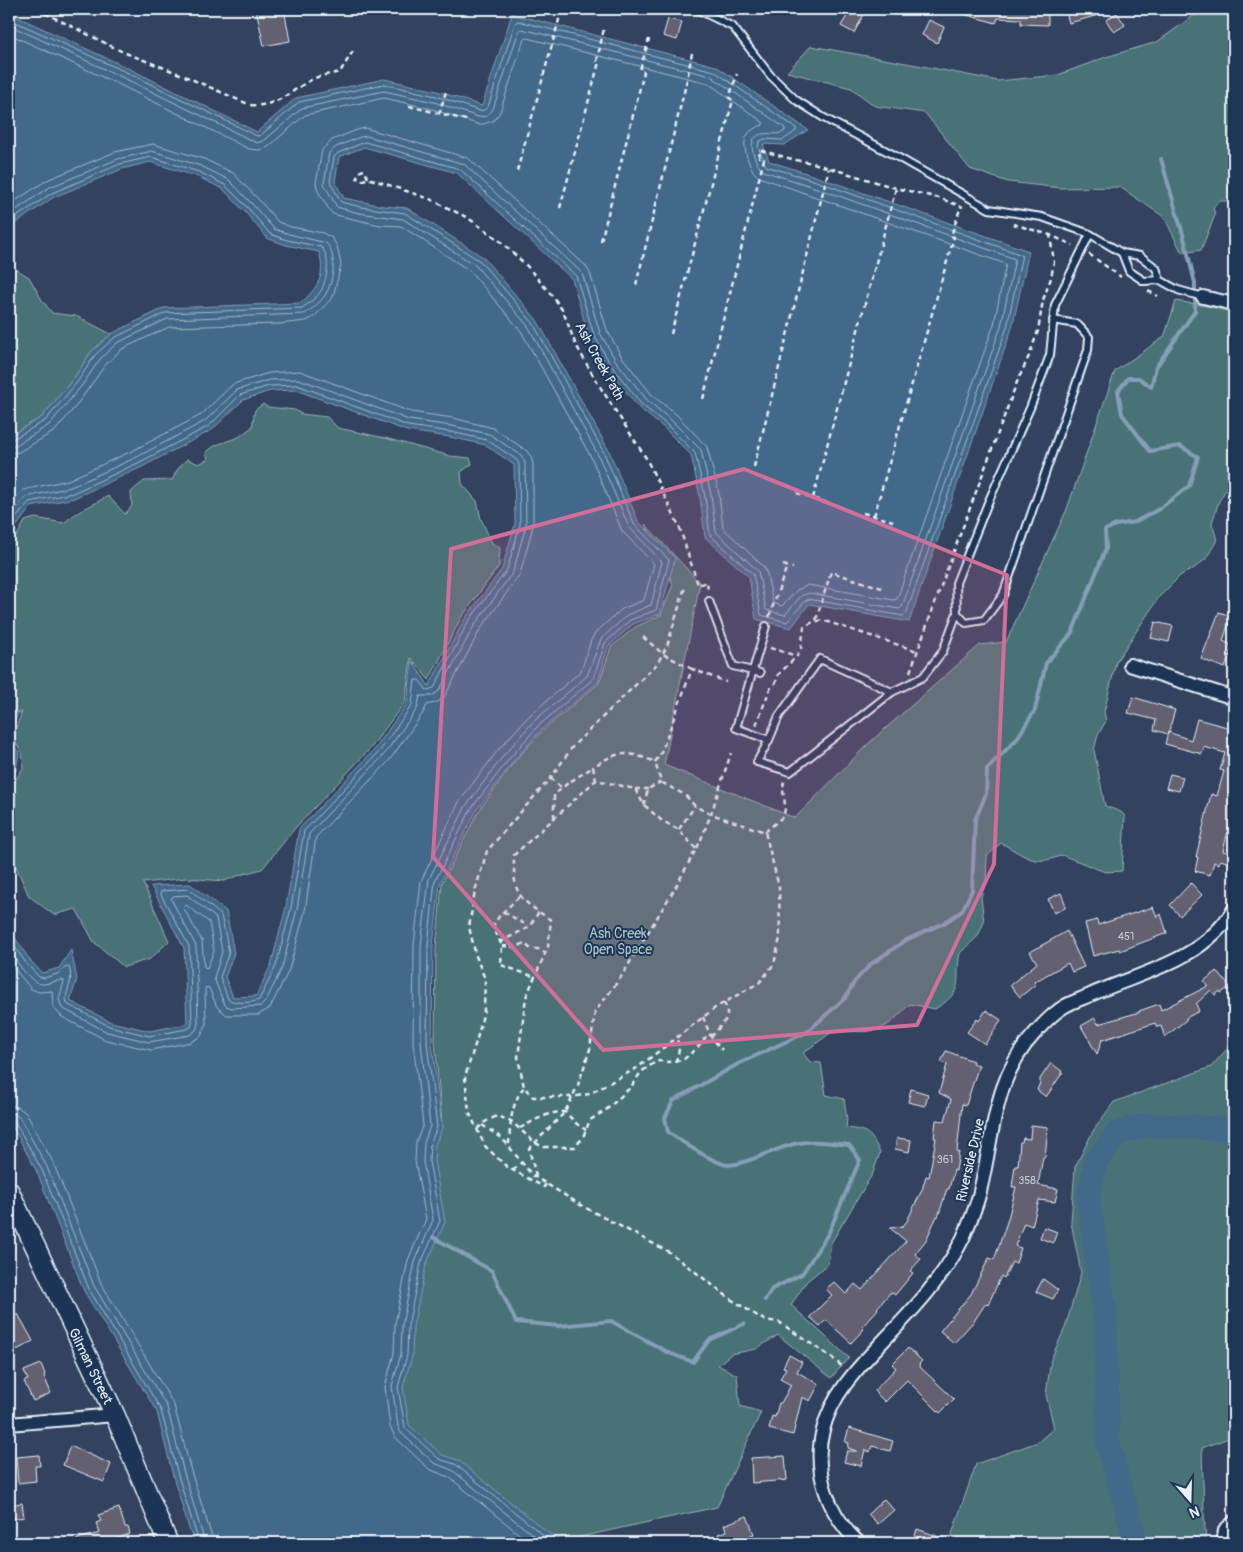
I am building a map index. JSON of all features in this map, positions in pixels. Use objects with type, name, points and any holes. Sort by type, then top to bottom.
[{"type":"street","points":[[1201,297],[1234,304]]},
{"type":"street","points":[[1130,665],[1234,698]]},
{"type":"street","name":"Riverside Drive","points":[[859,1543],[839,1522],[830,1503],[821,1469],[823,1431],[834,1400],[853,1375],[931,1289],[964,1236],[981,1190],[1002,1085],[1008,1070],[1025,1044],[1064,1006],[1167,965],[1200,947],[1223,925],[1234,909]]},
{"type":"street","name":"Gilman Street","points":[[9,1191],[115,1415],[168,1543]]},
{"type":"street","points":[[9,1424],[115,1415]]},
{"type":"street","points":[[1223,1543],[1225,1530],[1234,1522]]},
{"type":"lane","points":[[697,9],[732,27],[770,75],[796,100],[824,118],[989,209],[1042,218],[1090,234],[1122,254],[1140,256],[1156,268],[1160,280]]},
{"type":"lane","points":[[892,692],[820,659],[779,716],[757,762],[790,772],[892,692],[923,677],[943,651],[957,613],[956,583],[987,505],[1030,408],[1050,355],[1054,305],[1090,234]]},
{"type":"lane","points":[[1122,254],[1129,271],[1144,281],[1160,280],[1169,286],[1201,297]]},
{"type":"lane","points":[[957,613],[966,623],[984,620],[1003,595],[1088,350],[1089,337],[1078,324],[1053,320]]},
{"type":"lane","points":[[709,601],[733,666],[760,673]]},
{"type":"lane","points":[[766,626],[736,728],[769,740]]},
{"type":"path","points":[[37,9],[123,52],[180,74],[250,105],[257,106],[274,103],[314,78],[340,72],[355,48]]},
{"type":"path","points":[[517,171],[560,16]]},
{"type":"path","points":[[560,208],[599,62],[597,61],[604,28]]},
{"type":"path","points":[[601,241],[644,72],[640,70],[649,39]]},
{"type":"path","points":[[636,285],[692,53]]},
{"type":"path","points":[[671,334],[733,100],[729,98],[737,74]]},
{"type":"path","points":[[439,114],[447,88]]},
{"type":"path","points":[[409,106],[466,120]]},
{"type":"path","points":[[703,399],[764,159],[759,157],[760,150],[939,198],[968,209]]},
{"type":"path","points":[[754,467],[829,168]]},
{"type":"path","points":[[364,170],[368,178],[361,180],[357,178],[358,172],[364,170]]},
{"type":"path","name":"Ash Creek Path","points":[[368,178],[430,199],[468,218],[499,240],[527,266],[554,298],[563,311],[575,343],[591,372],[646,458],[678,526],[698,585],[706,582],[709,601]]},
{"type":"path","points":[[813,498],[896,188]]},
{"type":"path","points":[[874,516],[954,237],[951,236],[961,206]]},
{"type":"path","points":[[1006,222],[1050,235],[1083,249],[1123,279]]},
{"type":"path","points":[[906,685],[948,567],[1038,330],[1043,300],[1054,262],[1050,235]]},
{"type":"path","points":[[1147,291],[1158,296]]},
{"type":"path","points":[[797,493],[827,503]]},
{"type":"path","points":[[863,513],[893,521]]},
{"type":"path","points":[[783,565],[793,568]]},
{"type":"path","points":[[766,626],[787,566]]},
{"type":"path","points":[[816,621],[831,572],[882,588]]},
{"type":"path","points":[[546,1184],[544,1187],[507,1167],[485,1146],[470,1112],[465,1077],[484,1010],[486,979],[476,956],[469,927],[475,891],[488,851],[550,778],[573,746],[657,664],[667,646],[685,587]]},
{"type":"path","points":[[643,637],[662,654],[692,669],[726,682]]},
{"type":"path","points":[[768,648],[797,656]]},
{"type":"path","points":[[692,669],[661,754],[656,762],[661,782],[685,795],[696,806],[711,814],[765,832]]},
{"type":"path","points":[[536,1176],[529,1149],[565,1112],[590,1049],[595,1012],[621,977],[675,888],[696,849],[711,814],[731,753]]},
{"type":"path","points":[[554,819],[554,795],[609,756],[636,754],[656,762]]},
{"type":"path","points":[[593,767],[596,780]]},
{"type":"path","points":[[765,832],[783,818],[785,806],[783,785],[790,772]]},
{"type":"path","points":[[550,778],[562,788]]},
{"type":"path","points":[[596,780],[635,789],[648,789],[661,782]]},
{"type":"path","points":[[596,780],[514,855],[514,879],[520,897],[552,920],[546,953],[526,997],[518,1057],[524,1087],[533,1097],[572,1097],[589,1094],[636,1068],[703,1017],[760,982],[774,964],[780,938],[779,888],[765,832]]},
{"type":"path","points":[[635,789],[644,805],[661,820],[679,830],[696,849]]},
{"type":"path","points":[[644,805],[648,789]]},
{"type":"path","points":[[679,830],[696,806]]},
{"type":"path","points":[[520,897],[492,926],[502,946],[501,965],[535,977]]},
{"type":"path","points":[[504,912],[529,927]]},
{"type":"path","points":[[500,942],[529,927],[539,912]]},
{"type":"path","points":[[502,946],[518,947],[524,943],[531,949],[538,949],[546,953]]},
{"type":"path","points":[[477,1129],[497,1116],[511,1121],[535,1143],[544,1147],[575,1147],[583,1137],[590,1120],[606,1110],[631,1087],[641,1072],[657,1061],[676,1062],[683,1060],[706,1037],[714,1034],[727,1018],[727,1009],[724,1003]]},
{"type":"path","points":[[703,1017],[710,1035],[722,1050]]},
{"type":"path","points":[[676,1037],[680,1046],[676,1062]]},
{"type":"path","points":[[655,1062],[657,1052]]},
{"type":"path","points":[[509,1144],[511,1121],[517,1095],[524,1087]]},
{"type":"path","points":[[565,1112],[586,1130]]},
{"type":"path","points":[[520,1128],[549,1114],[565,1112]]},
{"type":"path","points":[[482,1125],[509,1144],[532,1175],[584,1208],[669,1252],[732,1300],[764,1320],[778,1322],[831,1357],[853,1375]]},
{"type":"path","points":[[513,1170],[522,1162]]},
{"type":"highlighted area","points":[[744,469],[1007,575],[994,864],[917,1025],[603,1050],[433,857],[451,549]]},
{"type":"green space","points":[[1203,9],[1234,9],[1234,201],[1220,201],[1213,207],[1215,215],[1201,250],[1182,253],[1164,217],[1120,187],[1061,188],[1008,182],[970,169],[925,113],[875,106],[851,88],[787,72],[811,46],[998,81],[1058,75],[1106,57],[1157,42]]},
{"type":"green space","points":[[9,265],[29,277],[52,313],[76,316],[111,334],[91,352],[74,378],[42,417],[9,436],[9,367],[11,361]]},
{"type":"green space","name":"Ash Creek Open Space","points":[[1176,301],[1234,313],[1234,476],[1219,501],[1212,523],[1217,540],[1206,559],[1181,575],[1159,597],[1116,662],[1104,712],[1106,721],[1098,735],[1094,750],[1105,806],[1121,812],[1125,816],[1122,871],[1105,872],[1062,855],[1052,859],[1036,860],[1001,843],[987,856],[986,881],[981,897],[984,922],[978,936],[960,953],[957,985],[952,996],[935,1009],[910,1004],[893,1021],[884,1027],[871,1031],[857,1032],[836,1029],[803,1053],[810,1062],[821,1063],[826,1095],[844,1099],[847,1119],[846,1128],[868,1134],[880,1153],[873,1173],[831,1243],[828,1264],[807,1281],[791,1305],[849,1358],[831,1378],[778,1335],[756,1349],[731,1354],[718,1365],[737,1375],[740,1406],[761,1412],[717,1507],[547,1543],[399,1424],[395,1391],[434,1126],[442,1124],[435,1042],[436,948],[442,883],[478,812],[514,762],[541,732],[599,683],[611,647],[635,627],[661,615],[673,584],[645,524],[700,583],[664,765],[795,818],[868,744],[980,645],[1006,642],[1067,509],[1115,371],[1164,337]]},
{"type":"green space","points":[[263,404],[267,407],[295,410],[301,414],[327,417],[338,428],[385,438],[450,456],[470,458],[472,464],[461,472],[462,484],[477,501],[481,519],[492,543],[500,548],[499,566],[461,618],[429,680],[411,658],[405,702],[370,749],[296,827],[262,869],[224,881],[186,878],[143,883],[169,941],[150,959],[124,967],[94,942],[76,909],[54,915],[29,896],[9,851],[9,791],[23,768],[22,753],[15,742],[15,730],[22,712],[9,713],[9,544],[18,534],[25,521],[35,518],[64,523],[108,496],[125,514],[132,506],[131,492],[144,481],[172,480],[177,470],[187,459],[199,464],[208,459],[206,452],[216,445],[239,437],[252,427],[255,410]]},
{"type":"green space","points":[[1234,1041],[1234,1436],[1202,1448],[1206,1543],[956,1543],[952,1534],[976,1464],[1038,1442],[1054,1428],[1046,1395],[1051,1359],[1065,1328],[1081,1273],[1071,1222],[1075,1167],[1093,1131],[1114,1102],[1211,1067]]},
{"type":"water","points":[[9,13],[130,69],[257,132],[296,98],[384,79],[437,91],[482,106],[512,14],[716,66],[808,130],[784,145],[763,144],[769,161],[1029,251],[1012,328],[909,622],[809,604],[791,628],[756,619],[749,577],[705,537],[700,497],[691,455],[664,428],[639,408],[607,368],[589,337],[572,279],[457,173],[364,147],[339,157],[335,182],[344,198],[383,206],[407,208],[483,257],[537,320],[609,451],[638,521],[675,558],[660,614],[633,624],[608,647],[598,682],[541,730],[513,762],[476,811],[440,883],[433,946],[432,1042],[442,1128],[435,1145],[434,1161],[445,1222],[426,1265],[413,1327],[412,1356],[403,1387],[409,1425],[442,1455],[458,1460],[561,1543],[195,1543],[173,1476],[157,1412],[84,1291],[37,1172],[9,1120],[9,929],[30,960],[42,973],[59,968],[71,950],[77,979],[70,1001],[111,1022],[150,1031],[187,1024],[184,948],[151,886],[190,884],[226,911],[234,953],[225,977],[233,997],[256,996],[271,965],[286,907],[299,829],[375,749],[407,703],[412,661],[429,686],[464,620],[502,569],[515,524],[514,465],[486,445],[450,437],[407,431],[296,390],[270,391],[243,400],[212,430],[140,468],[74,498],[31,507],[9,536],[9,436],[42,417],[74,378],[91,352],[111,334],[164,308],[301,303],[316,286],[322,268],[319,252],[286,245],[267,238],[223,189],[198,177],[150,162],[122,169],[54,197],[16,223],[9,224]]},
{"type":"water","points":[[19,712],[12,726],[10,742],[19,752],[16,770],[9,779],[9,715]]},
{"type":"building","points":[[256,9],[284,9],[290,41],[264,46]]},
{"type":"building","points":[[851,9],[858,9],[863,16],[854,33],[841,26]]},
{"type":"building","points":[[956,9],[1048,9],[1048,25],[1021,24],[1021,19],[998,18],[996,23],[956,12]]},
{"type":"building","points":[[1065,9],[1109,9],[1110,12],[1069,23]]},
{"type":"building","points":[[1117,13],[1125,25],[1114,32],[1106,20]]},
{"type":"building","points":[[668,19],[682,22],[677,40],[663,36]]},
{"type":"building","points":[[929,20],[944,27],[937,43],[922,35]]},
{"type":"building","points":[[1219,612],[1231,616],[1223,641],[1233,646],[1225,668],[1201,659]]},
{"type":"building","points":[[1155,622],[1173,626],[1169,642],[1151,638]]},
{"type":"building","points":[[1133,697],[1175,710],[1168,734],[1154,730],[1156,720],[1128,713]]},
{"type":"building","points":[[1197,719],[1227,727],[1229,730],[1234,731],[1234,821],[1232,827],[1229,827],[1223,851],[1234,854],[1234,864],[1220,860],[1219,864],[1214,862],[1210,875],[1195,871],[1198,857],[1196,857],[1211,794],[1217,796],[1224,771],[1220,770],[1225,753],[1204,747],[1202,754],[1165,744],[1168,732],[1191,740]]},
{"type":"building","points":[[1170,774],[1183,777],[1179,791],[1166,788]]},
{"type":"building","points":[[1191,883],[1202,895],[1180,916],[1170,905]]},
{"type":"building","points":[[1061,893],[1065,908],[1054,913],[1048,899]]},
{"type":"building","points":[[1153,907],[1157,917],[1161,914],[1167,933],[1120,951],[1119,949],[1093,956],[1085,923],[1097,920],[1098,925]]},
{"type":"building","points":[[1067,931],[1084,967],[1072,972],[1068,963],[1034,982],[1036,984],[1020,997],[1010,985],[1037,963],[1030,952]]},
{"type":"building","points":[[1217,971],[1230,987],[1215,995],[1211,990],[1196,1004],[1199,1011],[1186,1018],[1165,1037],[1161,1026],[1157,1027],[1155,1023],[1102,1040],[1097,1054],[1081,1026],[1095,1018],[1098,1024],[1140,1012],[1159,1004],[1161,1010],[1208,986],[1204,981]]},
{"type":"building","points":[[986,1010],[1001,1020],[985,1044],[967,1032],[977,1019],[979,1021]]},
{"type":"building","points":[[946,1051],[979,1065],[966,1105],[962,1104],[956,1171],[954,1170],[938,1217],[926,1240],[915,1254],[921,1259],[910,1271],[913,1273],[895,1295],[891,1292],[862,1327],[864,1329],[851,1343],[826,1320],[820,1326],[810,1317],[832,1295],[826,1289],[834,1282],[846,1294],[855,1284],[862,1290],[906,1241],[890,1228],[903,1226],[907,1221],[922,1190],[926,1176],[929,1177],[936,1138],[934,1138],[936,1120],[945,1121],[951,1099],[939,1093],[947,1064],[941,1062]]},
{"type":"building","points":[[1051,1063],[1063,1072],[1046,1097],[1037,1090],[1040,1079]]},
{"type":"building","points":[[911,1089],[928,1094],[925,1106],[908,1102]]},
{"type":"building","points":[[1031,1125],[1048,1127],[1045,1157],[1043,1157],[1038,1185],[1058,1189],[1055,1202],[1039,1200],[1032,1226],[1024,1223],[1015,1246],[1021,1248],[1016,1263],[1012,1262],[1004,1278],[1001,1276],[988,1305],[986,1303],[974,1321],[954,1343],[940,1331],[971,1294],[989,1258],[994,1260],[1008,1219],[1016,1187],[1012,1187],[1015,1166],[1018,1166],[1020,1142],[1022,1142],[1023,1138],[1030,1139]]},
{"type":"building","points":[[897,1138],[911,1140],[909,1152],[895,1149]]},
{"type":"building","points":[[1044,1227],[1057,1232],[1053,1243],[1040,1238]]},
{"type":"building","points":[[1043,1279],[1058,1290],[1053,1299],[1036,1292]]},
{"type":"building","points":[[18,1314],[33,1341],[17,1350],[15,1346],[9,1345],[12,1341],[9,1335],[9,1319]]},
{"type":"building","points":[[908,1348],[922,1361],[919,1364],[920,1367],[954,1399],[940,1413],[907,1380],[885,1402],[874,1391],[896,1368],[892,1364]]},
{"type":"building","points":[[789,1355],[802,1362],[797,1372],[819,1384],[810,1401],[802,1397],[793,1435],[769,1429],[772,1416],[775,1417],[779,1403],[781,1403],[791,1385],[780,1379],[786,1368],[783,1367]]},
{"type":"building","points":[[41,1364],[51,1393],[33,1401],[24,1381],[28,1380],[24,1371]]},
{"type":"building","points":[[849,1428],[893,1441],[890,1451],[872,1446],[870,1452],[865,1450],[861,1466],[844,1462],[847,1451],[857,1451],[848,1448],[849,1443],[845,1442]]},
{"type":"building","points":[[70,1446],[111,1464],[104,1482],[63,1465]]},
{"type":"building","points":[[39,1455],[40,1466],[35,1466],[36,1481],[18,1483],[16,1457]]},
{"type":"building","points":[[785,1456],[787,1480],[752,1483],[751,1458]]},
{"type":"building","points":[[884,1499],[894,1510],[878,1524],[868,1514]]},
{"type":"building","points":[[22,1503],[24,1517],[12,1519],[9,1505]]},
{"type":"building","points":[[119,1508],[125,1527],[128,1527],[130,1534],[104,1543],[77,1543],[77,1539],[100,1533],[96,1523],[101,1521],[98,1515]]},
{"type":"building","points":[[747,1516],[754,1534],[732,1543],[722,1543],[718,1534],[727,1531],[724,1525]]},
{"type":"building","points":[[917,1529],[953,1542],[913,1543]]},
{"type":"waterway","points":[[765,1300],[772,1289],[802,1274],[828,1234],[860,1160],[849,1145],[811,1142],[790,1145],[738,1164],[723,1164],[698,1152],[668,1132],[665,1118],[673,1101],[738,1064],[807,1032],[845,998],[855,981],[871,964],[906,940],[944,923],[962,911],[972,890],[975,820],[986,794],[987,769],[1016,740],[1035,710],[1046,663],[1072,633],[1106,548],[1105,530],[1116,525],[1135,522],[1159,509],[1189,486],[1198,457],[1180,446],[1150,451],[1122,414],[1118,391],[1128,378],[1139,378],[1151,387],[1156,367],[1195,311],[1195,283],[1161,159]]},
{"type":"waterway","points":[[1136,1543],[1108,1444],[1105,1313],[1088,1198],[1096,1161],[1117,1134],[1144,1125],[1234,1129]]},
{"type":"waterway","points":[[433,1237],[492,1271],[516,1322],[559,1326],[611,1321],[669,1353],[693,1362],[709,1340],[744,1324]]}]
